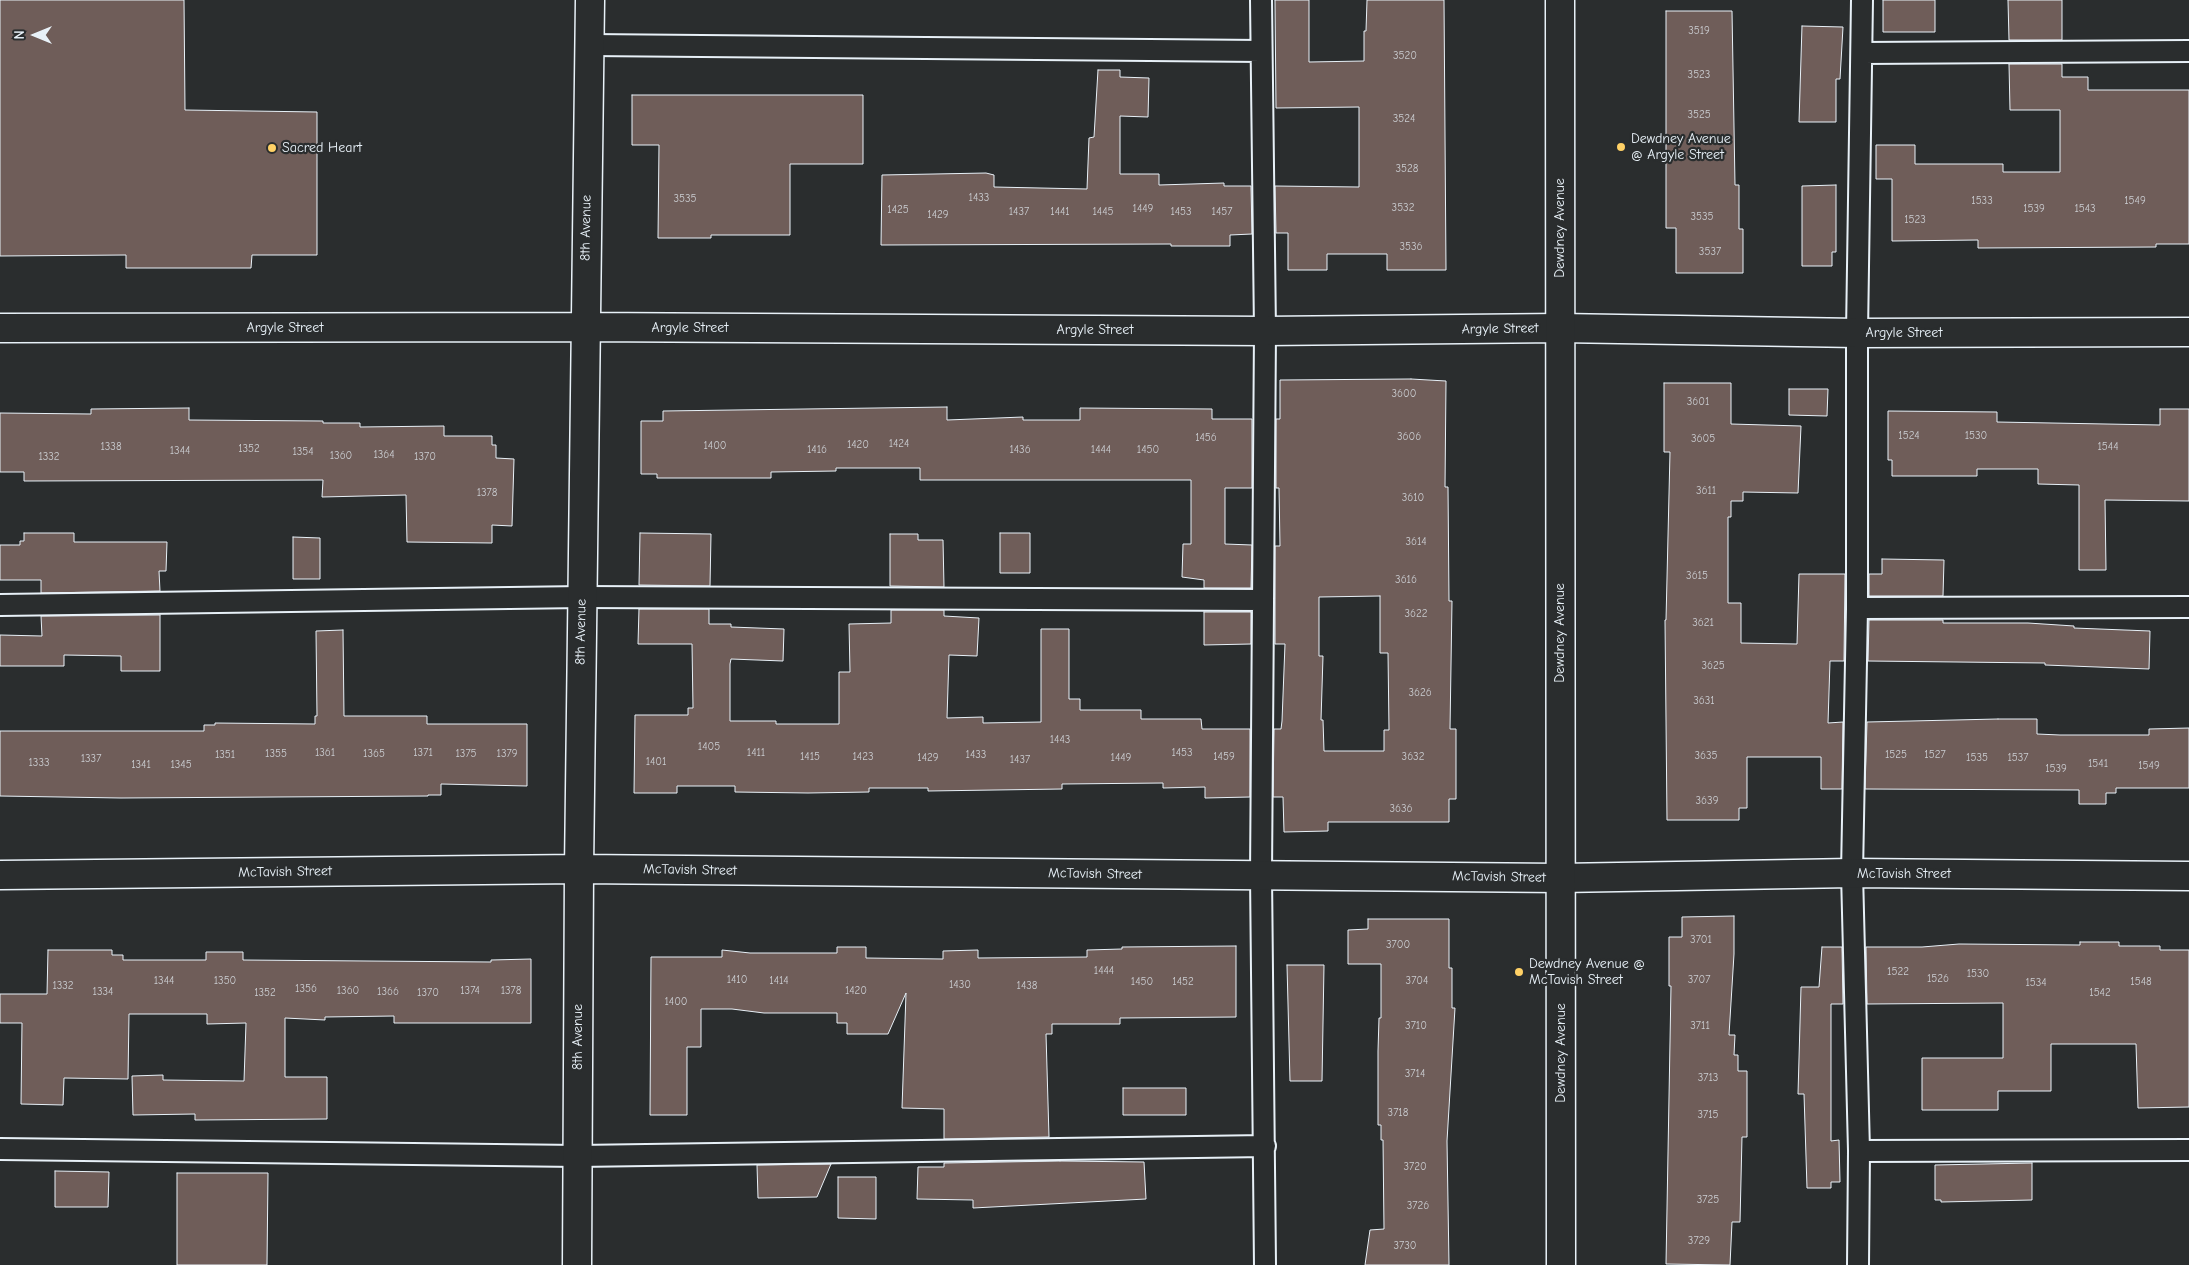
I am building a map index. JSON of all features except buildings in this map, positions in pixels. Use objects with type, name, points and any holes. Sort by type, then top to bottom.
[{"type":"street","name":"8th Avenue","points":[[577,1265],[584,328],[590,0]]},
{"type":"street","name":"Dewdney Avenue","points":[[1560,0],[1561,1265]]},
{"type":"street","name":"Argyle Street","points":[[0,328],[1265,331],[1560,328],[1857,333],[2189,332]]},
{"type":"street","name":"McTavish Street","points":[[0,875],[579,869],[1560,878],[1852,873],[2189,876]]},
{"type":"lane","points":[[1261,0],[1265,331],[1261,875],[1265,1265]]},
{"type":"lane","points":[[1858,1265],[1859,1151],[1852,873],[1857,608],[1857,333],[1862,0]]},
{"type":"lane","points":[[590,45],[1261,51]]},
{"type":"lane","points":[[1862,53],[2189,52]]},
{"type":"lane","points":[[0,605],[582,598],[1262,600]]},
{"type":"lane","points":[[1857,608],[2189,608]]},
{"type":"lane","points":[[0,1150],[578,1156],[1265,1146]]},
{"type":"lane","points":[[1859,1151],[2189,1150]]},
{"type":"place","name":"Dewdney Avenue @ Argyle Street","points":[[1621,147]]},
{"type":"place","name":"Sacred Heart","points":[[272,148]]},
{"type":"place","name":"Dewdney Avenue @ McTavish Street","points":[[1519,972]]}]
